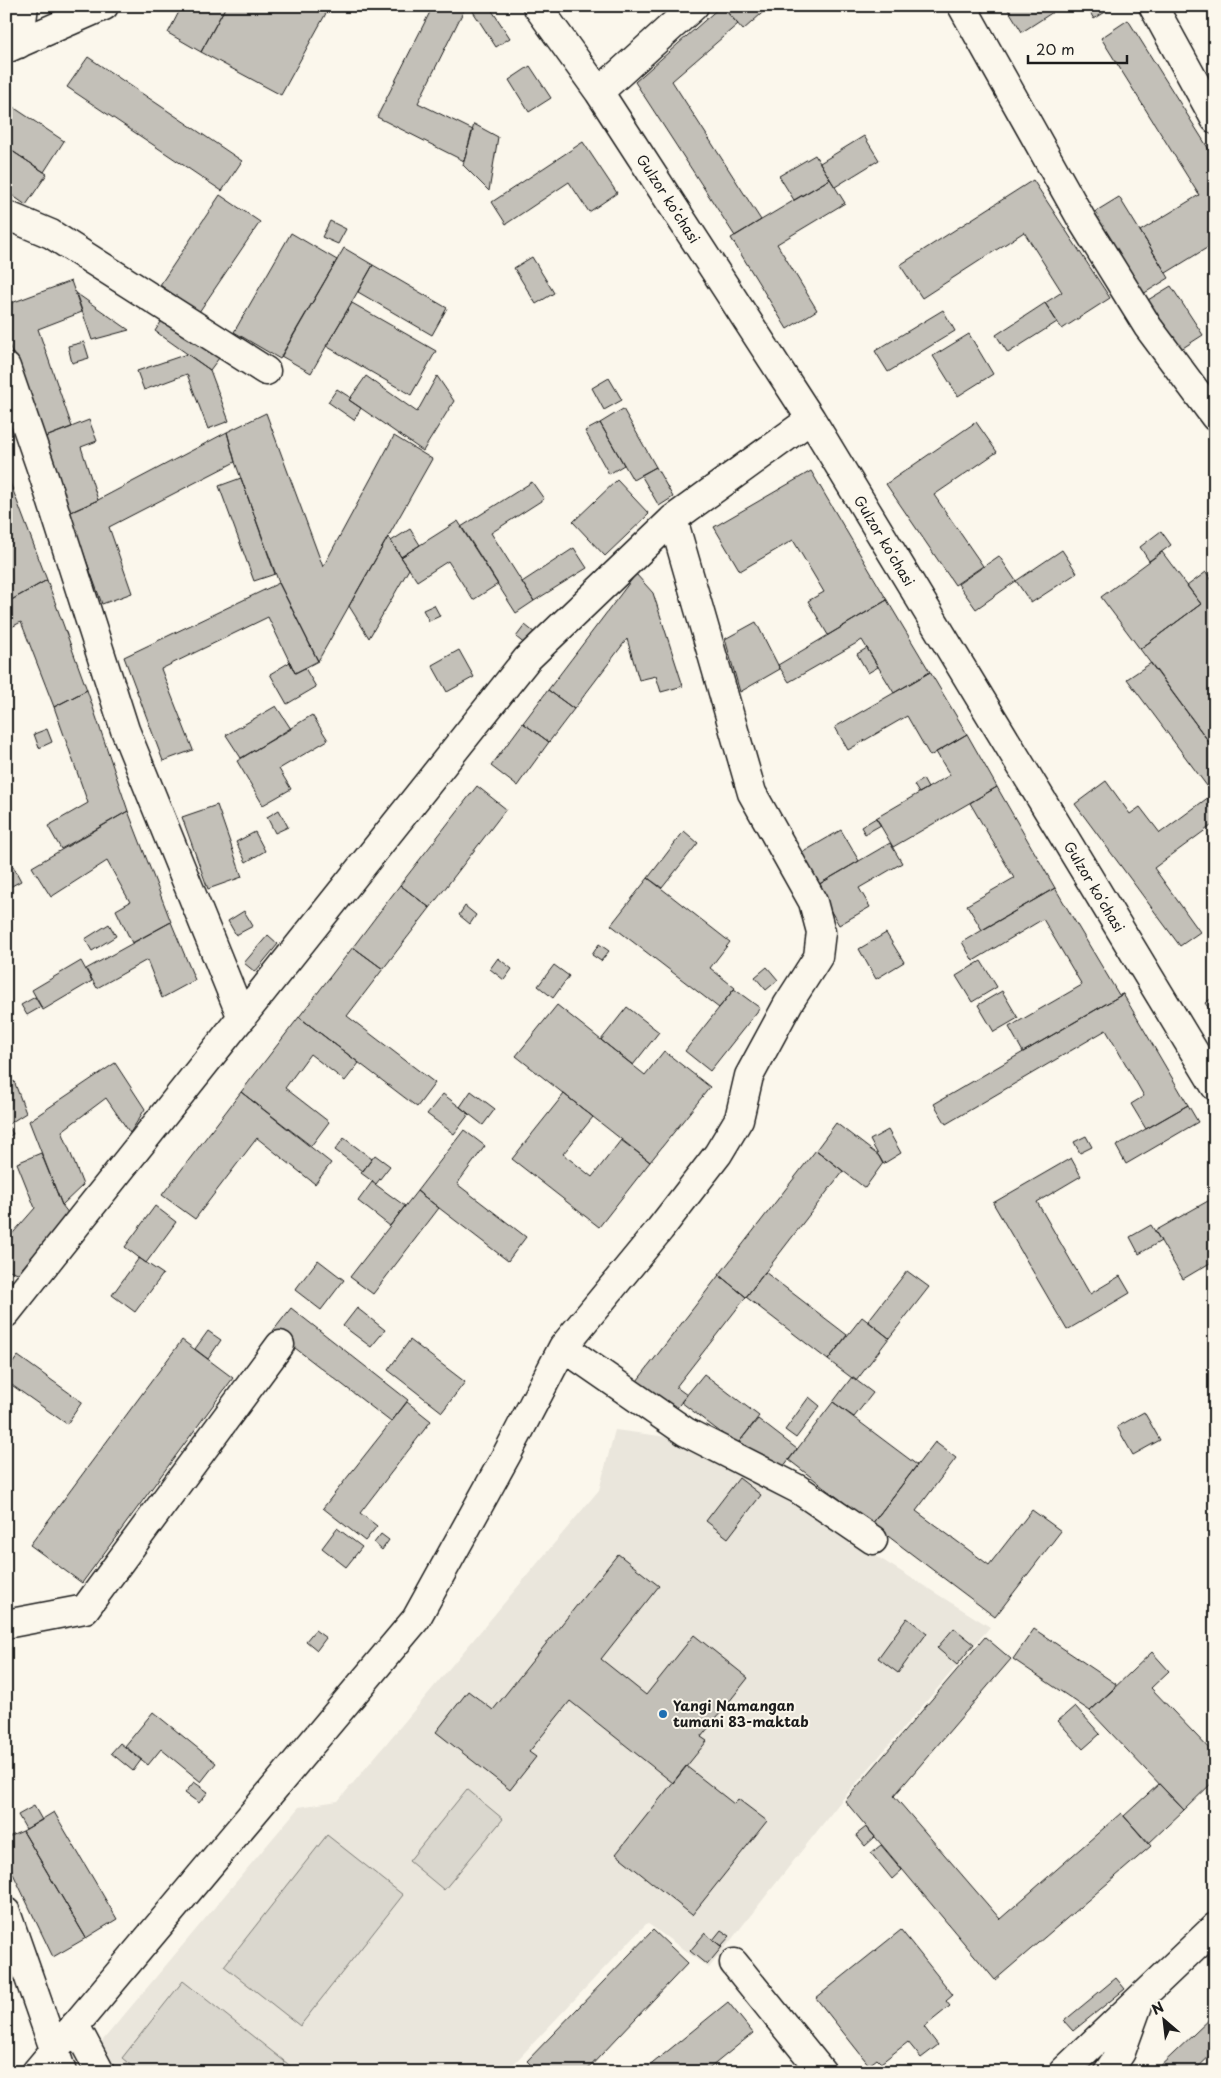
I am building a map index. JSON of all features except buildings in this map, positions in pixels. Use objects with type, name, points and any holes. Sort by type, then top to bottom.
[{"type":"street","points":[[13,46],[24,6]]},
{"type":"street","points":[[13,46],[104,6]]},
{"type":"street","name":"Gulzor koʻchasi","points":[[537,6],[599,92],[811,419],[1215,1086]]},
{"type":"street","points":[[599,92],[694,6]]},
{"type":"street","points":[[962,6],[1088,230],[1148,327],[1215,417]]},
{"type":"street","points":[[1153,6],[1215,119]]},
{"type":"street","points":[[6,215],[51,234],[266,372]]},
{"type":"street","points":[[6,367],[42,471],[125,730],[242,1018]]},
{"type":"street","points":[[6,1314],[527,659],[673,519],[811,419]]},
{"type":"street","points":[[36,2072],[58,2061],[75,2025],[416,1619],[507,1454],[563,1347],[660,1229],[718,1154],[739,1119],[750,1076],[788,1004],[818,957],[821,932],[813,902],[752,793],[673,519]]},
{"type":"street","points":[[6,1624],[85,1609],[280,1345]]},
{"type":"street","points":[[563,1347],[686,1432],[798,1489],[873,1540]]},
{"type":"street","points":[[6,1912],[58,2061]]},
{"type":"street","points":[[1063,2072],[1215,1927]]},
{"type":"street","points":[[734,1963],[822,2072]]},
{"type":"street","points":[[1108,2072],[1121,2052],[1140,1998]]},
{"type":"street","points":[[75,2025],[100,2072]]},
{"type":"shaded area","name":"Yangi Namangan tumani 83-maktab","points":[[615,1430],[690,1440],[990,1627],[841,1801],[709,1968],[647,1923],[506,2072],[113,2072],[98,2046],[299,1807],[338,1801],[599,1490]]},
{"type":"shaded area","points":[[467,1789],[503,1819],[444,1890],[409,1861]]},
{"type":"shaded area","points":[[327,1835],[403,1895],[300,2026],[224,1966]]},
{"type":"shaded area","points":[[183,1981],[298,2072],[139,2072],[122,2058]]},
{"type":"place","name":"Yangi Namangan tumani 83-maktab","points":[[663,1714]]}]
